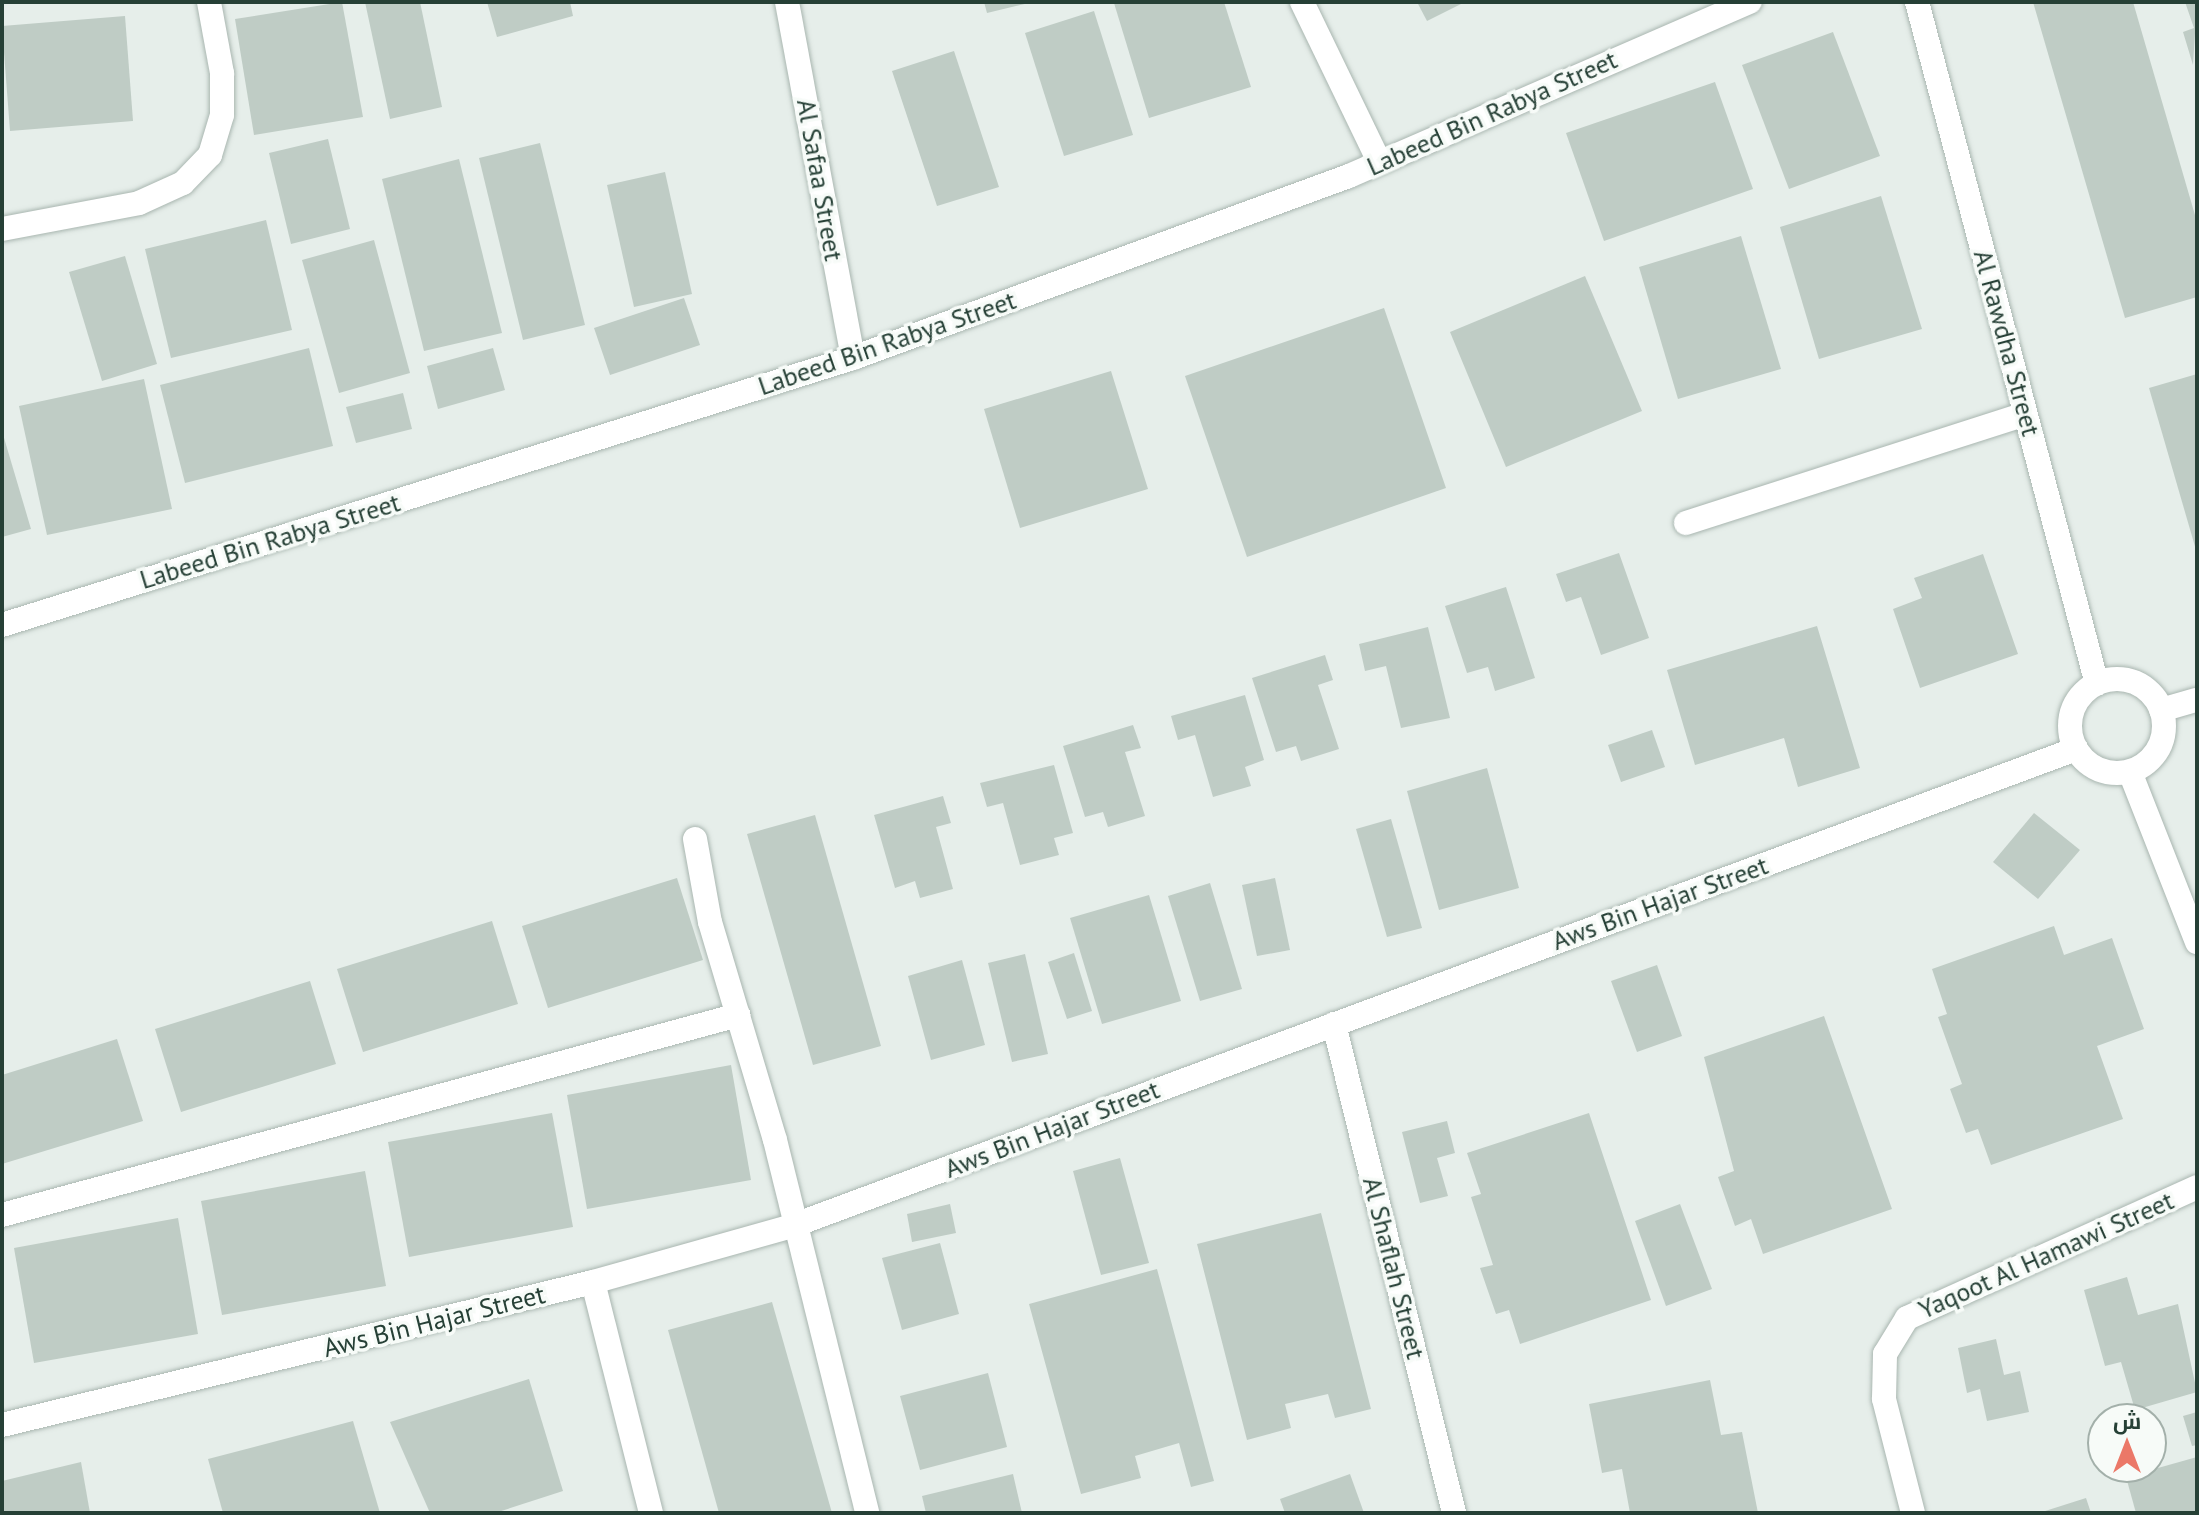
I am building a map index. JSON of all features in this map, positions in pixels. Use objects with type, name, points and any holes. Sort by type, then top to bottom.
[{"type":"street","points":[[2,229],[139,203],[183,183],[210,155],[222,115],[222,73],[209,2]]},
{"type":"street","name":"Al Safaa Street","points":[[787,2],[853,358]]},
{"type":"street","points":[[1302,2],[1379,161]]},
{"type":"street","name":"Labeed Bin Rabya Street","points":[[2,625],[853,358],[1379,161],[1750,2]]},
{"type":"street","name":"Al Rawdha Street","points":[[1917,2],[2097,684]]},
{"type":"street","points":[[1686,523],[2025,414]]},
{"type":"street","points":[[2127,680],[2161,710],[2155,754],[2130,772],[2099,769],[2076,749],[2076,704],[2097,684],[2127,680]]},
{"type":"street","points":[[2161,710],[2197,700]]},
{"type":"street","name":"Aws Bin Hajar Street","points":[[2,1425],[593,1282],[792,1226],[2076,749]]},
{"type":"street","points":[[2130,772],[2197,942]]},
{"type":"street","points":[[695,839],[867,1513]]},
{"type":"street","points":[[2,1215],[738,1015]]},
{"type":"street","name":"Al Shaflah Street","points":[[1334,1024],[1454,1513]]},
{"type":"street","name":"Yaqoot Al Hamawi Street","points":[[1913,1513],[1884,1399],[1885,1354],[1907,1318],[2197,1187]]},
{"type":"street","points":[[593,1282],[651,1513]]},
{"type":"building","points":[[342,2],[363,117],[254,135],[235,19]]},
{"type":"building","points":[[365,2],[420,2],[442,107],[390,119]]},
{"type":"building","points":[[487,2],[570,2],[573,16],[497,37]]},
{"type":"building","points":[[984,2],[1029,2],[1029,3],[987,13]]},
{"type":"building","points":[[1224,2],[1251,87],[1149,118],[1114,3]]},
{"type":"building","points":[[1417,2],[1465,2],[1427,21]]},
{"type":"building","points":[[2033,2],[2133,2],[2197,222],[2197,297],[2125,318]]},
{"type":"building","points":[[2185,2],[2197,2],[2193,65],[2183,32],[2194,28]]},
{"type":"building","points":[[1094,11],[1133,135],[1064,156],[1025,33]]},
{"type":"building","points":[[125,16],[133,121],[10,131],[2,26]]},
{"type":"building","points":[[1833,32],[1880,156],[1789,189],[1742,65]]},
{"type":"building","points":[[954,51],[999,187],[937,206],[892,71]]},
{"type":"building","points":[[1715,82],[1753,189],[1604,241],[1566,133]]},
{"type":"building","points":[[328,139],[350,229],[291,244],[269,153]]},
{"type":"building","points":[[540,143],[585,325],[523,340],[479,158]]},
{"type":"building","points":[[459,159],[502,333],[424,351],[382,179]]},
{"type":"building","points":[[665,172],[692,294],[634,307],[607,185]]},
{"type":"building","points":[[1881,196],[1922,329],[1819,359],[1780,227]]},
{"type":"building","points":[[266,220],[292,330],[171,358],[145,249]]},
{"type":"building","points":[[1741,236],[1781,369],[1678,399],[1639,267]]},
{"type":"building","points":[[374,240],[410,373],[339,393],[302,260]]},
{"type":"building","points":[[125,256],[157,364],[102,381],[69,272]]},
{"type":"building","points":[[1585,276],[1642,411],[1506,467],[1450,332]]},
{"type":"building","points":[[684,298],[700,345],[610,375],[594,328]]},
{"type":"building","points":[[1384,308],[1446,488],[1247,557],[1185,376]]},
{"type":"building","points":[[309,348],[333,446],[185,483],[160,385]]},
{"type":"building","points":[[493,348],[505,390],[438,409],[427,366]]},
{"type":"building","points":[[1111,371],[1148,489],[1020,528],[984,409]]},
{"type":"building","points":[[2197,374],[2197,550],[2196,550],[2149,388]]},
{"type":"building","points":[[144,379],[172,509],[47,535],[19,406]]},
{"type":"building","points":[[403,393],[412,429],[356,443],[346,407]]},
{"type":"building","points":[[2,431],[31,529],[2,537]]},
{"type":"building","points":[[1619,553],[1649,638],[1601,655],[1581,597],[1566,602],[1556,574]]},
{"type":"building","points":[[1983,554],[2018,654],[1920,688],[1893,609],[1922,598],[1914,578]]},
{"type":"building","points":[[1506,587],[1535,678],[1495,691],[1488,667],[1467,673],[1445,606]]},
{"type":"building","points":[[1817,626],[1860,768],[1798,787],[1784,738],[1695,765],[1667,670]]},
{"type":"building","points":[[1428,627],[1450,718],[1401,728],[1386,666],[1365,671],[1359,644]]},
{"type":"building","points":[[1325,655],[1333,680],[1318,685],[1339,749],[1301,761],[1296,746],[1276,752],[1252,678]]},
{"type":"building","points":[[1245,695],[1264,760],[1245,767],[1251,786],[1213,797],[1195,735],[1178,740],[1171,716]]},
{"type":"building","points":[[1133,725],[1141,748],[1125,752],[1145,816],[1108,827],[1103,812],[1085,817],[1063,746]]},
{"type":"building","points":[[1652,730],[1665,767],[1621,782],[1608,745]]},
{"type":"building","points":[[1054,765],[1073,833],[1054,838],[1059,855],[1020,865],[1003,803],[987,807],[980,783]]},
{"type":"building","points":[[1487,768],[1519,888],[1439,910],[1407,791]]},
{"type":"building","points":[[943,796],[951,823],[936,827],[953,889],[920,898],[915,881],[895,888],[874,815]]},
{"type":"building","points":[[2034,813],[2080,850],[2038,899],[1993,862]]},
{"type":"building","points":[[815,815],[881,1046],[813,1065],[747,834]]},
{"type":"building","points":[[1391,819],[1422,928],[1387,937],[1356,829]]},
{"type":"building","points":[[677,878],[703,960],[548,1008],[522,926]]},
{"type":"building","points":[[1275,878],[1290,950],[1257,956],[1242,885]]},
{"type":"building","points":[[1210,883],[1242,989],[1200,1001],[1168,896]]},
{"type":"building","points":[[1149,895],[1181,1001],[1102,1024],[1070,918]]},
{"type":"building","points":[[492,921],[518,1004],[363,1052],[337,969]]},
{"type":"building","points":[[2054,926],[2064,955],[2112,938],[2144,1029],[2097,1046],[2123,1119],[1991,1165],[1978,1129],[1966,1133],[1950,1089],[1962,1084],[1938,1017],[1947,1014],[1932,969]]},
{"type":"building","points":[[1074,953],[1092,1011],[1067,1019],[1048,962]]},
{"type":"building","points":[[1025,954],[1048,1054],[1012,1062],[988,963]]},
{"type":"building","points":[[962,960],[985,1045],[931,1060],[908,976]]},
{"type":"building","points":[[1657,965],[1682,1036],[1637,1052],[1611,981]]},
{"type":"building","points":[[310,981],[336,1064],[181,1112],[155,1029]]},
{"type":"building","points":[[1824,1016],[1892,1209],[1763,1254],[1751,1219],[1735,1226],[1718,1177],[1734,1171],[1704,1057]]},
{"type":"building","points":[[117,1039],[143,1121],[2,1164],[2,1075]]},
{"type":"building","points":[[731,1065],[751,1180],[587,1209],[567,1095]]},
{"type":"building","points":[[552,1113],[573,1227],[409,1257],[388,1142]]},
{"type":"building","points":[[1589,1113],[1651,1300],[1520,1344],[1509,1310],[1496,1314],[1480,1268],[1493,1265],[1471,1197],[1481,1194],[1467,1153]]},
{"type":"building","points":[[1447,1121],[1455,1153],[1437,1158],[1448,1196],[1420,1203],[1402,1132]]},
{"type":"building","points":[[1120,1158],[1149,1263],[1101,1275],[1073,1171]]},
{"type":"building","points":[[365,1171],[386,1286],[222,1315],[201,1201]]},
{"type":"building","points":[[950,1204],[956,1233],[912,1242],[907,1214]]},
{"type":"building","points":[[1680,1204],[1712,1289],[1666,1306],[1635,1221]]},
{"type":"building","points":[[1321,1213],[1371,1409],[1335,1418],[1328,1394],[1285,1404],[1291,1428],[1247,1440],[1197,1244]]},
{"type":"building","points":[[178,1218],[198,1334],[34,1363],[14,1248]]},
{"type":"building","points":[[940,1243],[959,1314],[902,1330],[882,1258]]},
{"type":"building","points":[[1157,1269],[1214,1481],[1191,1487],[1179,1443],[1135,1456],[1141,1478],[1081,1494],[1029,1304]]},
{"type":"building","points":[[2127,1277],[2138,1315],[2178,1304],[2197,1392],[2159,1403],[2133,1403],[2121,1362],[2105,1366],[2084,1290]]},
{"type":"building","points":[[772,1302],[832,1513],[719,1513],[668,1330]]},
{"type":"building","points":[[1996,1339],[2004,1375],[2020,1371],[2029,1412],[1987,1421],[1980,1389],[1967,1393],[1958,1348]]},
{"type":"building","points":[[988,1373],[1007,1447],[920,1470],[900,1396]]},
{"type":"building","points":[[529,1379],[563,1491],[495,1513],[430,1513],[390,1422]]},
{"type":"building","points":[[1710,1380],[1721,1435],[1742,1432],[1758,1513],[1630,1513],[1622,1469],[1602,1473],[1589,1404]]},
{"type":"building","points":[[2197,1412],[2197,1445],[2192,1446],[2183,1416]]},
{"type":"building","points":[[353,1421],[380,1513],[223,1513],[208,1459]]},
{"type":"building","points":[[2197,1457],[2197,1513],[2136,1513],[2128,1483],[2167,1483],[2167,1465]]},
{"type":"building","points":[[81,1462],[90,1513],[2,1513],[2,1481]]},
{"type":"building","points":[[1013,1474],[1022,1513],[926,1513],[922,1496]]},
{"type":"building","points":[[1350,1474],[1364,1513],[1285,1513],[1280,1499]]},
{"type":"building","points":[[2086,1498],[2091,1513],[2042,1513],[2042,1512]]}]
